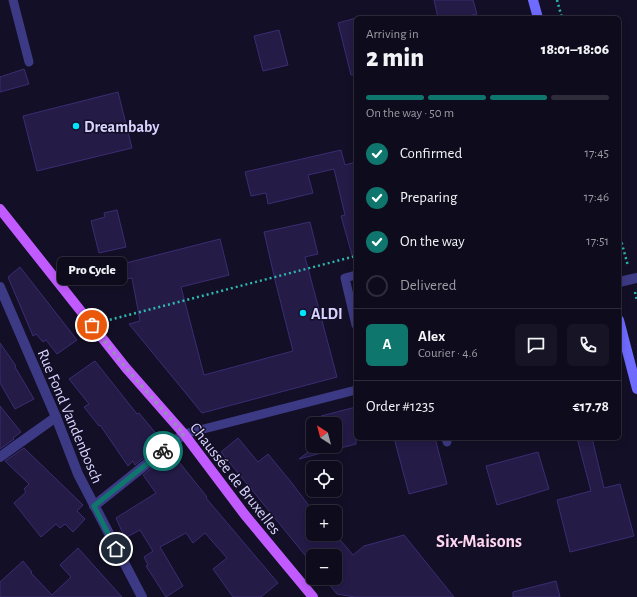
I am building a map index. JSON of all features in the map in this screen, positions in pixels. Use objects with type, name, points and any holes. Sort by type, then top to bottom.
[{"type":"main road","points":[[533,0],[537,16]]},
{"type":"main road","name":"Chaussée de Bruxelles","points":[[0,209],[126,368],[184,434],[245,515],[313,597]]},
{"type":"main road","points":[[621,328],[637,389]]},
{"type":"street","points":[[621,282],[637,278]]},
{"type":"street","name":"Rue Fond Vandenbosch","points":[[0,287],[56,417],[78,474],[142,597]]},
{"type":"street","points":[[0,457],[56,417]]},
{"type":"street","points":[[94,506],[184,434]]},
{"type":"lane","points":[[13,0],[29,62]]},
{"type":"lane","points":[[354,276],[345,278],[354,316]]},
{"type":"lane","points":[[184,434],[354,391]]},
{"type":"path","points":[[557,0],[561,16]]},
{"type":"path","points":[[92,325],[354,257]]},
{"type":"building","points":[[434,0],[473,0],[477,14],[468,16],[438,16]]},
{"type":"building","points":[[354,19],[354,75],[351,75],[338,23]]},
{"type":"building","points":[[279,30],[288,65],[263,71],[254,36]]},
{"type":"building","points":[[24,69],[29,84],[0,92],[0,77]]},
{"type":"building","name":"Dreambaby","points":[[118,92],[132,148],[37,171],[23,116]]},
{"type":"building","points":[[341,150],[345,165],[354,163],[354,254],[352,255],[341,216],[345,215],[334,169],[308,175],[313,193],[268,204],[266,193],[251,196],[245,172]]},
{"type":"building","points":[[117,210],[126,247],[99,253],[91,221],[105,217],[104,213]]},
{"type":"building","points":[[310,222],[318,254],[305,257],[337,377],[202,413],[129,324],[140,321],[132,278],[126,279],[122,264],[220,239],[229,275],[181,287],[204,375],[293,351],[264,232]]},
{"type":"building","points":[[20,267],[77,340],[57,354],[46,340],[43,342],[36,334],[33,336],[8,277]]},
{"type":"building","points":[[0,343],[16,366],[15,367],[34,399],[15,409],[0,383]]},
{"type":"building","points":[[95,361],[137,414],[139,413],[163,442],[135,465],[133,461],[128,466],[100,425],[99,426],[84,407],[89,404],[69,379]]},
{"type":"building","points":[[0,406],[21,432],[0,449]]},
{"type":"building","points":[[354,408],[354,440],[356,440],[356,444],[342,448],[342,417],[321,417]]},
{"type":"building","points":[[238,438],[258,462],[268,454],[308,505],[306,505],[306,541],[341,541],[353,555],[364,546],[404,535],[454,597],[355,597],[337,594],[330,585],[342,585],[342,549],[306,549],[306,556],[221,452]]},
{"type":"building","points":[[395,440],[436,440],[447,484],[409,494]]},
{"type":"building","points":[[578,440],[592,440],[604,488],[620,484],[634,536],[570,552],[557,500],[591,491]]},
{"type":"building","points":[[24,448],[83,505],[77,511],[85,519],[73,532],[65,524],[60,528],[56,524],[41,537],[14,503],[26,492],[24,489],[29,484],[5,461]]},
{"type":"building","points":[[171,452],[207,497],[206,498],[278,583],[261,597],[233,597],[213,569],[227,558],[205,533],[193,543],[186,533],[160,547],[183,586],[166,597],[146,566],[148,565],[144,557],[153,551],[140,530],[125,538],[116,518],[156,493],[143,475]]},
{"type":"building","points":[[538,452],[549,489],[497,505],[486,466]]},
{"type":"building","points":[[307,453],[322,453],[299,459]]},
{"type":"building","points":[[78,548],[122,597],[0,597],[0,582],[23,561],[32,572],[31,573],[52,595],[71,577],[60,565]]},
{"type":"building","points":[[556,581],[560,597],[513,597],[513,592]]},
{"type":"way so far","points":[[92,325],[126,368],[184,434],[163,451]]},
{"type":"place","name":"Dreambaby","points":[[76,126]]},
{"type":"place","name":"ALDI","points":[[303,313]]},
{"type":"place","name":"Pro Cycle","points":[[92,325]]},
{"type":"district","name":"Six-Maisons","points":[[479,541]]},
{"type":"route","points":[[116,549],[94,506],[163,451]]}]
